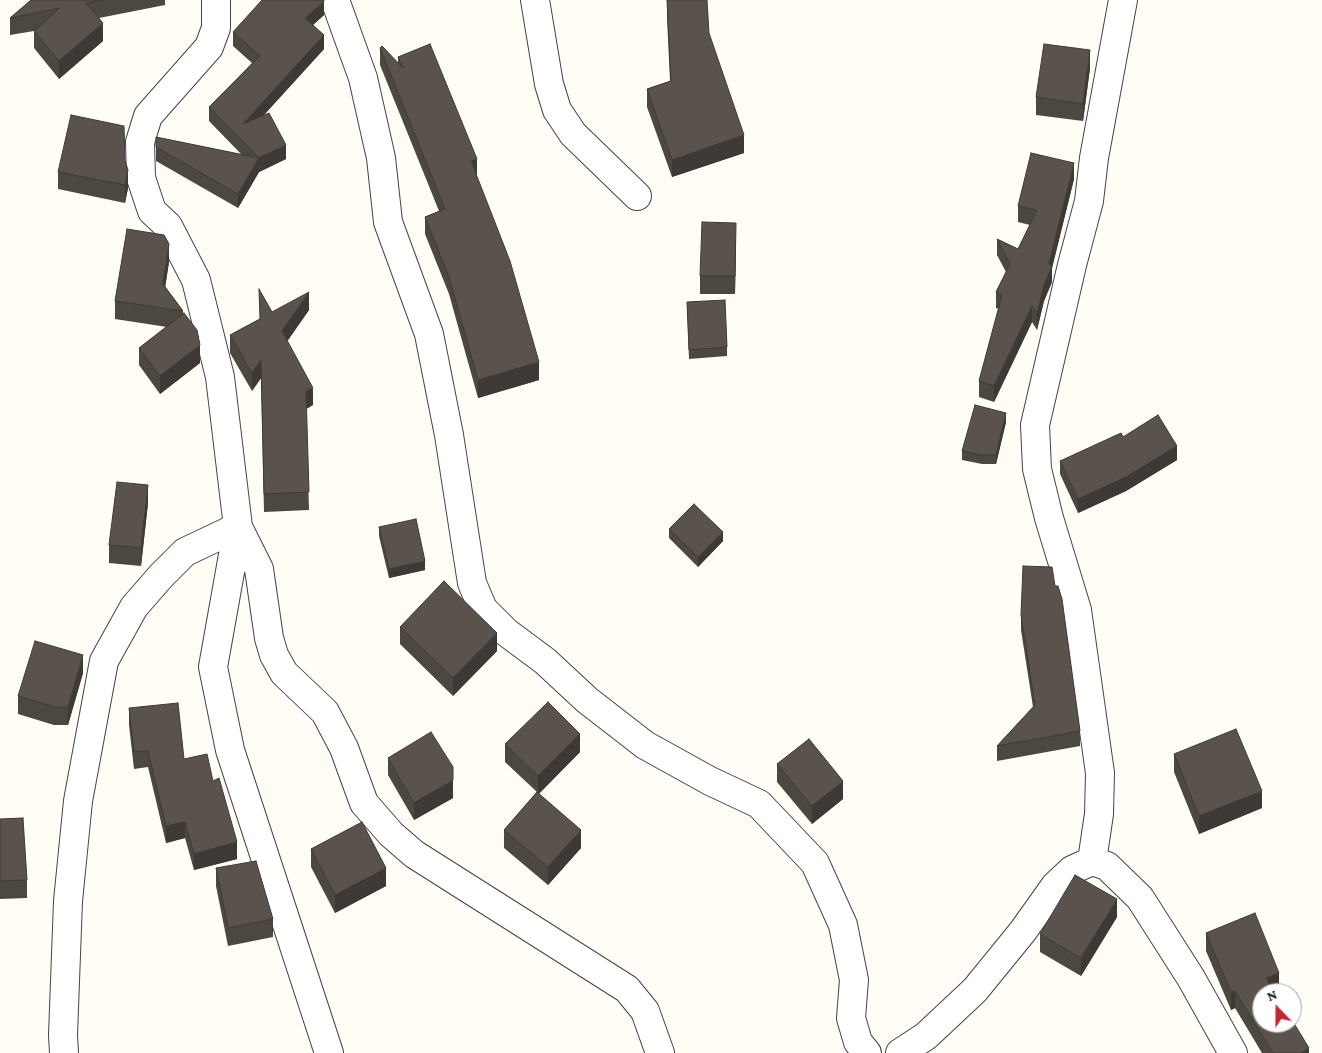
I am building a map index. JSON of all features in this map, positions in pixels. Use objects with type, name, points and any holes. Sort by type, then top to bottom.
[{"type":"street","points":[[216,0],[216,28],[209,47],[148,116],[140,142],[140,178],[152,211],[168,226],[196,280],[220,377],[238,527],[213,667],[230,750],[330,1053]]},
{"type":"street","points":[[335,0],[363,78],[381,158],[388,222],[429,334],[449,435],[472,583],[483,609],[506,632],[546,661],[587,700],[645,745],[710,781],[759,804],[815,863],[843,925],[854,980],[850,1018],[858,1042],[867,1053]]},
{"type":"street","points":[[535,0],[549,84],[557,110],[573,134],[637,196]]},
{"type":"street","points":[[1092,860],[1099,814],[1100,773],[1077,610],[1049,518],[1037,468],[1035,424],[1089,201],[1094,158],[1123,0]]},
{"type":"street","points":[[64,1053],[68,901],[77,810],[104,661],[134,607],[185,552],[238,527]]},
{"type":"street","points":[[238,527],[259,569],[268,638],[274,655],[284,673],[325,712],[344,748],[364,803],[391,834],[414,854],[626,989],[644,1011],[660,1053]]},
{"type":"street","points":[[900,1053],[926,1036],[975,990],[1024,932],[1055,886],[1072,870],[1092,860],[1108,866],[1140,898],[1191,978],[1233,1053]]},
{"type":"building","points":[[31,0],[101,0],[86,3],[103,23],[59,61],[34,31],[60,8],[10,18]]},
{"type":"building","points":[[262,0],[324,0],[305,18],[324,35],[243,124],[269,113],[286,145],[259,158],[209,107],[260,56],[233,32]]},
{"type":"building","points":[[667,0],[707,0],[709,33],[744,135],[672,160],[647,89],[671,81]]},
{"type":"building","points":[[430,44],[477,159],[471,161],[510,261],[539,362],[478,380],[449,277],[425,217],[445,209],[380,48],[382,46],[403,68],[398,57]]},
{"type":"building","points":[[1044,44],[1090,50],[1083,104],[1036,97]]},
{"type":"building","points":[[71,115],[124,126],[125,161],[128,170],[125,185],[58,172]]},
{"type":"building","points":[[156,137],[259,158],[238,194],[156,147]]},
{"type":"building","points":[[1031,153],[1074,163],[1049,264],[1052,266],[1044,285],[1037,314],[1032,306],[994,386],[979,381],[1002,295],[996,292],[1010,264],[997,239],[1018,249],[1037,210],[1018,206]]},
{"type":"building","points":[[702,222],[736,223],[735,276],[700,276]]},
{"type":"building","points":[[127,229],[164,235],[169,244],[163,284],[183,311],[115,301]]},
{"type":"building","points":[[259,289],[272,312],[309,292],[282,331],[313,388],[306,391],[309,492],[264,494],[261,360],[252,373],[230,335],[260,319]]},
{"type":"building","points":[[725,300],[727,347],[689,350],[687,302]]},
{"type":"building","points":[[184,313],[197,330],[200,345],[160,376],[139,348]]},
{"type":"building","points":[[975,405],[1006,413],[996,455],[982,455],[962,451]]},
{"type":"building","points":[[1158,415],[1177,446],[1126,477],[1078,499],[1060,461],[1121,433],[1123,437]]},
{"type":"building","points":[[117,482],[148,485],[141,548],[109,545]]},
{"type":"building","points":[[694,504],[723,532],[698,557],[669,529]]},
{"type":"building","points":[[416,519],[425,561],[389,569],[379,527]]},
{"type":"building","points":[[1023,566],[1052,567],[1055,586],[1058,586],[1062,599],[1080,731],[997,746],[1035,705],[1021,615]]},
{"type":"building","points":[[444,581],[497,633],[453,678],[400,627]]},
{"type":"building","points":[[35,641],[83,655],[68,707],[54,707],[18,696]]},
{"type":"building","points":[[548,702],[580,734],[538,776],[505,744]]},
{"type":"building","points":[[178,703],[184,759],[207,754],[213,781],[219,778],[237,842],[194,854],[185,822],[166,826],[148,751],[134,752],[129,708]]},
{"type":"building","points":[[1236,729],[1262,791],[1199,816],[1174,754]]},
{"type":"building","points":[[431,732],[453,767],[453,780],[414,803],[388,758]]},
{"type":"building","points":[[809,739],[843,781],[812,806],[777,764]]},
{"type":"building","points":[[537,792],[581,830],[548,867],[504,830]]},
{"type":"building","points":[[23,818],[27,880],[0,881],[0,819]]},
{"type":"building","points":[[362,822],[386,868],[335,895],[311,849]]},
{"type":"building","points":[[256,861],[273,919],[228,928],[216,868]]},
{"type":"building","points":[[1075,875],[1117,899],[1081,958],[1040,934]]},
{"type":"building","points":[[1255,913],[1279,973],[1266,978],[1269,983],[1252,983],[1252,1019],[1235,991],[1231,992],[1206,933]]},
{"type":"building","points":[[1261,1033],[1300,1033],[1309,1048],[1301,1053],[1273,1053]]}]
